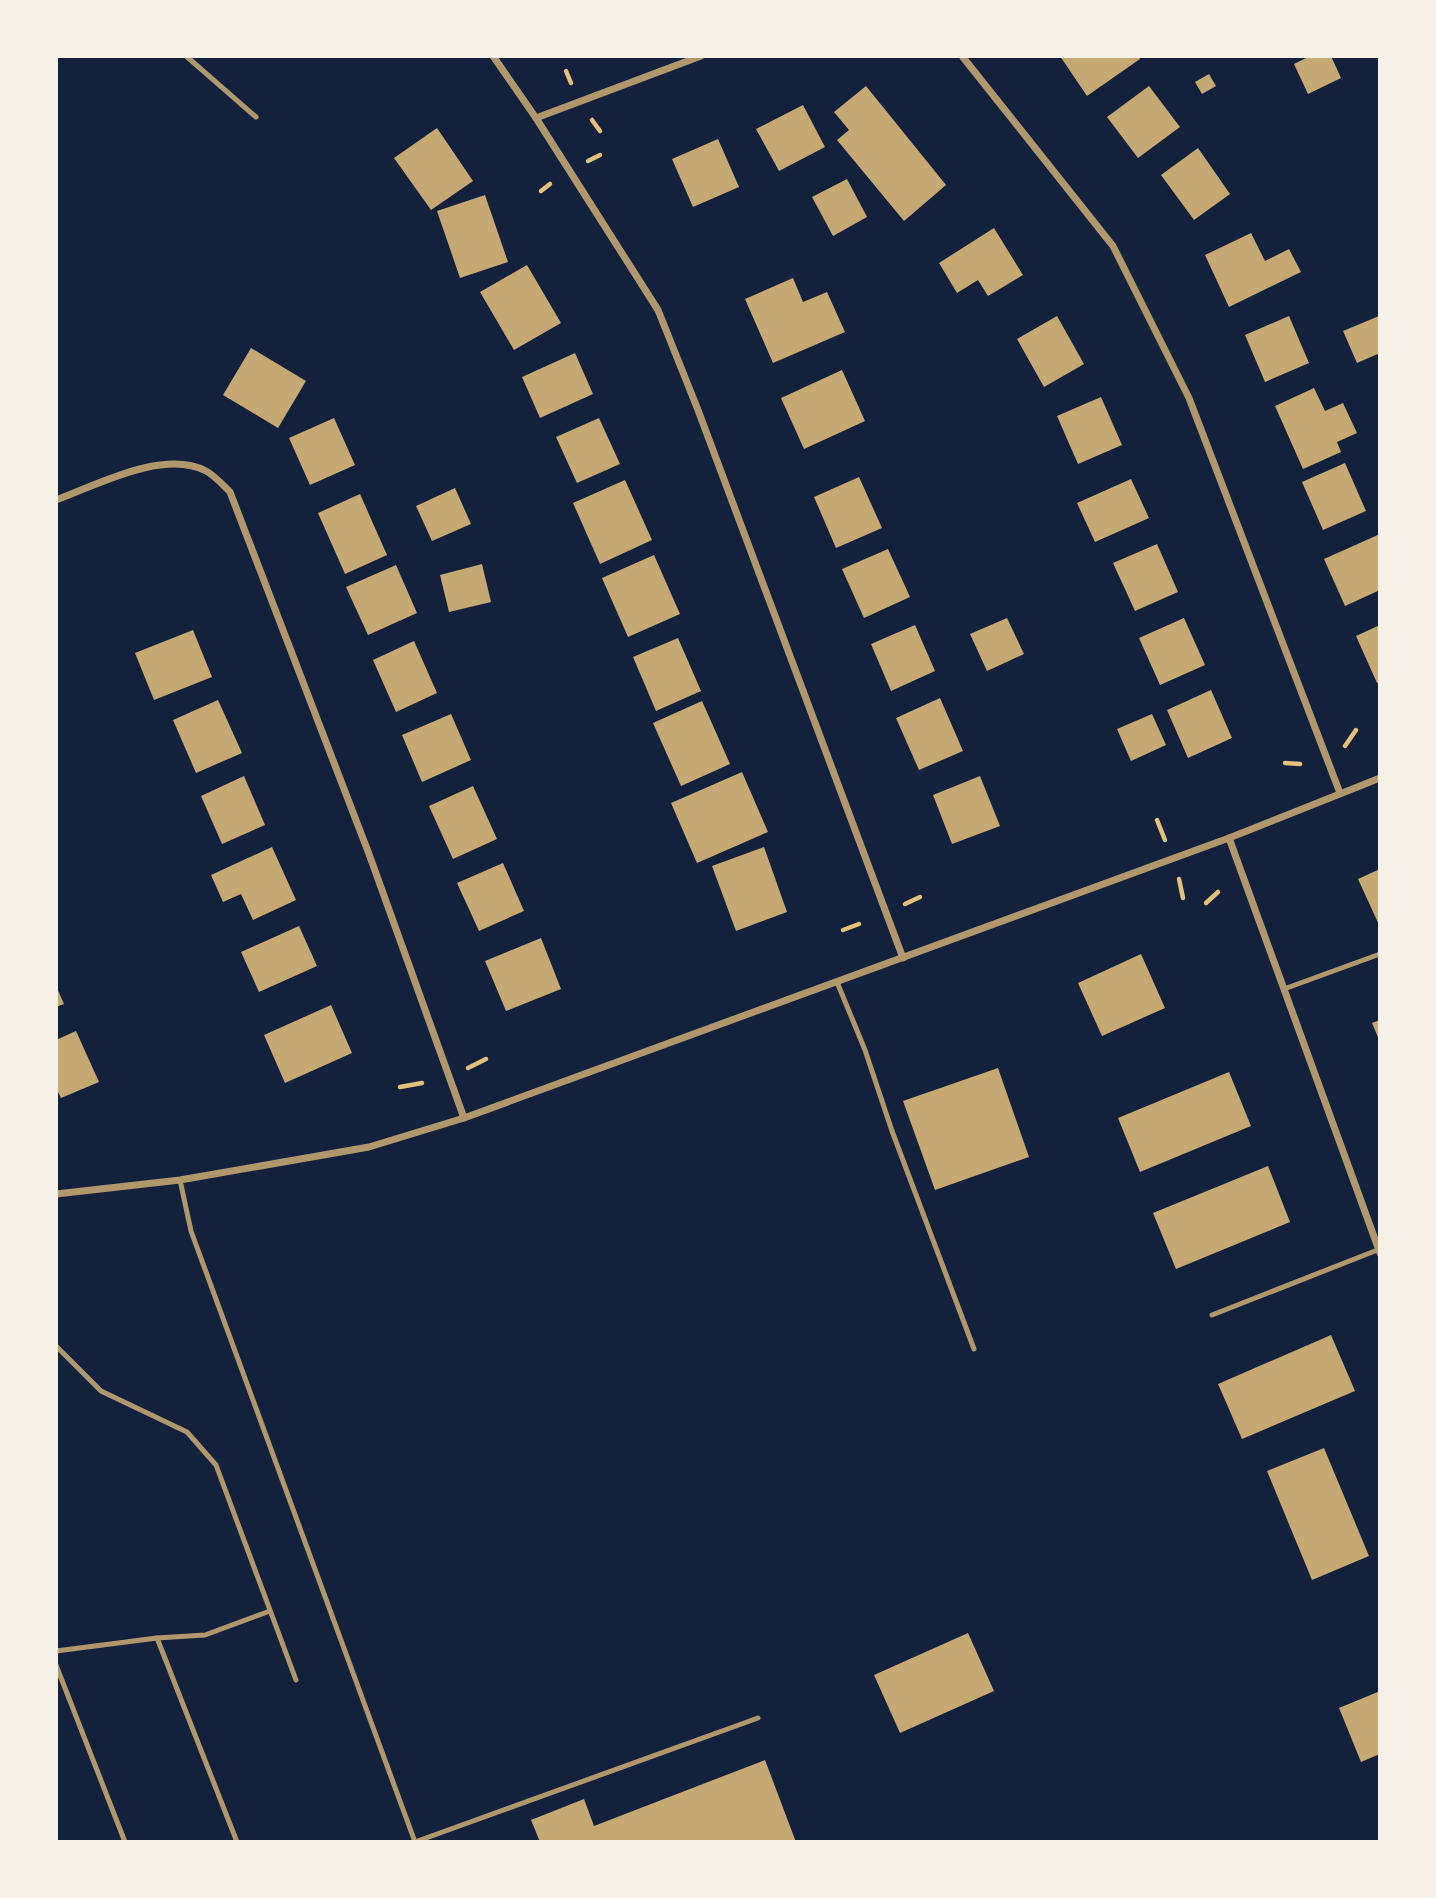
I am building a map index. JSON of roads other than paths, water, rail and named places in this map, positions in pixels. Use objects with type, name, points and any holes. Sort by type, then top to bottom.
[{"type":"street","points":[[493,56],[536,118],[658,310],[903,958]]},
{"type":"street","points":[[536,118],[701,56]]},
{"type":"street","points":[[962,56],[1113,247],[1189,398],[1340,793]]},
{"type":"street","points":[[56,500],[146,466],[177,463],[206,471],[230,492],[365,841],[464,1118]]},
{"type":"street","points":[[56,1195],[180,1180],[369,1147],[464,1118],[1229,838],[1380,778]]},
{"type":"street","points":[[1229,838],[1380,1251]]},
{"type":"lane","points":[[186,56],[256,117]]},
{"type":"lane","points":[[1284,989],[1380,954]]},
{"type":"lane","points":[[837,982],[974,1349]]},
{"type":"lane","points":[[180,1180],[191,1231],[415,1842],[758,1718]]},
{"type":"lane","points":[[1212,1315],[1380,1251]]},
{"type":"lane","points":[[56,1346],[101,1391],[187,1432],[216,1465],[296,1680]]},
{"type":"lane","points":[[56,1651],[157,1638],[205,1635],[270,1611]]},
{"type":"lane","points":[[157,1638],[237,1842]]},
{"type":"lane","points":[[56,1665],[125,1842]]}]
